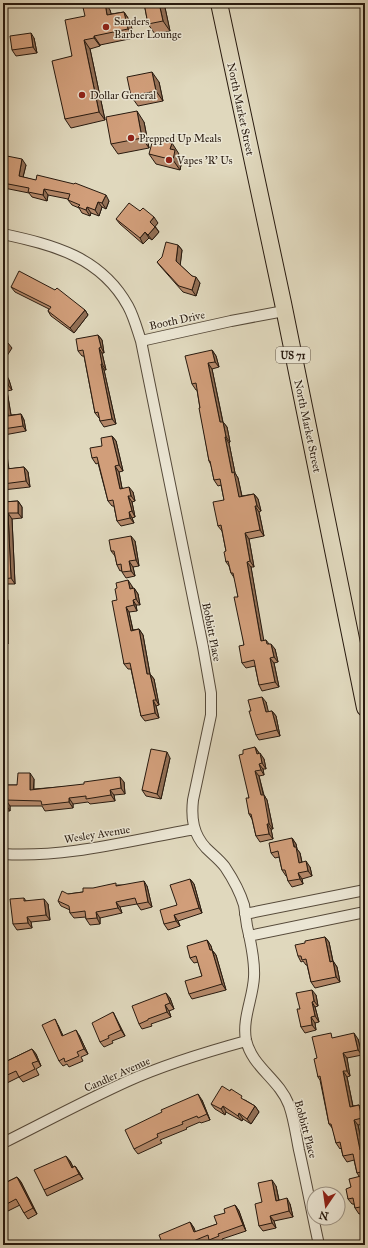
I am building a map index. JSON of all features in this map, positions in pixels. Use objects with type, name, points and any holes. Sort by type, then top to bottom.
[{"type":"main road","name":"North Market Street","points":[[219,3],[365,708]]},
{"type":"street","name":"Booth Drive","points":[[3,234],[60,249],[94,266],[115,286],[122,296],[134,319],[141,340],[284,311]]},
{"type":"street","name":"Bobbitt Place","points":[[141,340],[202,640],[211,693],[211,715],[191,812],[199,839],[224,867],[233,880],[242,900],[254,965],[252,996],[246,1018],[246,1041],[250,1053],[256,1062],[279,1087],[289,1105],[319,1245]]},
{"type":"street","name":"Wesley Avenue","points":[[3,854],[38,854],[72,851],[195,829]]},
{"type":"street","points":[[245,914],[365,890]]},
{"type":"street","points":[[249,936],[365,912]]},
{"type":"street","name":"Candler Avenue","points":[[3,1142],[129,1080],[190,1058],[246,1041]]},
{"type":"building","points":[[82,3],[105,3],[107,15],[124,12],[128,29],[94,36],[94,38],[84,40],[99,112],[65,119],[52,61],[72,56],[65,20],[85,16]]},
{"type":"building","points":[[144,3],[159,3],[163,21],[148,24]]},
{"type":"building","points":[[31,33],[33,47],[12,50],[10,36]]},
{"type":"building","points":[[152,72],[156,91],[131,96],[127,77]]},
{"type":"building","points":[[137,111],[142,138],[111,144],[106,117]]},
{"type":"building","points":[[153,139],[172,143],[170,149],[175,150],[173,160],[149,154]]},
{"type":"building","points":[[7,156],[22,159],[19,176],[36,180],[37,175],[75,183],[106,195],[102,203],[98,202],[95,210],[87,207],[86,210],[78,207],[80,205],[68,200],[70,194],[44,189],[43,195],[28,192],[29,188],[3,183],[3,169],[5,169]]},
{"type":"building","points":[[129,203],[140,211],[143,208],[154,217],[150,222],[155,227],[148,235],[145,232],[140,238],[116,219]]},
{"type":"building","points":[[166,242],[178,245],[176,261],[192,276],[196,277],[192,290],[179,286],[157,262],[162,257]]},
{"type":"building","points":[[19,271],[55,290],[57,288],[85,310],[70,328],[48,311],[51,307],[11,287]]},
{"type":"building","points":[[98,335],[101,347],[99,348],[101,364],[112,419],[100,421],[98,412],[95,413],[83,350],[78,351],[76,339]]},
{"type":"building","points":[[3,340],[8,343],[3,351]]},
{"type":"building","points":[[212,350],[215,362],[208,363],[220,422],[223,422],[232,473],[234,472],[239,497],[254,494],[257,506],[255,506],[260,530],[245,533],[250,561],[247,562],[261,641],[266,640],[267,644],[271,644],[274,657],[270,658],[275,682],[259,685],[254,660],[242,663],[239,646],[244,645],[234,597],[238,597],[233,573],[231,573],[228,561],[226,562],[224,552],[226,551],[221,525],[218,526],[213,502],[224,500],[220,479],[214,480],[199,408],[196,383],[192,384],[185,356]]},
{"type":"building","points":[[6,374],[8,385],[3,386],[3,375]]},
{"type":"building","points":[[3,386],[8,416],[21,414],[23,426],[3,429]]},
{"type":"building","points":[[112,436],[119,465],[115,466],[120,489],[129,487],[131,496],[128,496],[132,511],[129,512],[130,518],[117,521],[113,500],[108,501],[97,457],[92,458],[90,448],[102,446],[101,438]]},
{"type":"building","points":[[3,450],[6,469],[24,467],[26,481],[3,484]]},
{"type":"building","points":[[18,501],[18,513],[8,513],[11,578],[3,579],[3,502]]},
{"type":"building","points":[[131,536],[136,560],[129,561],[131,571],[122,572],[121,564],[117,565],[114,551],[111,551],[109,540]]},
{"type":"building","points":[[128,580],[130,589],[134,588],[136,599],[133,600],[134,605],[126,607],[131,631],[139,629],[147,674],[150,674],[156,700],[153,700],[155,713],[141,716],[130,663],[124,664],[112,601],[117,600],[115,589],[117,588],[116,583]]},
{"type":"building","points":[[4,595],[5,638],[3,638]]},
{"type":"building","points":[[262,697],[266,712],[272,711],[277,730],[256,735],[249,711],[251,711],[248,700]]},
{"type":"building","points":[[255,747],[257,754],[260,753],[262,763],[259,764],[261,770],[255,771],[261,795],[264,795],[269,824],[267,824],[269,834],[256,836],[251,814],[249,814],[246,798],[249,798],[239,755],[243,754],[243,750]]},
{"type":"building","points":[[151,749],[167,752],[157,794],[142,790]]},
{"type":"building","points":[[18,773],[30,773],[30,790],[84,784],[84,782],[120,777],[121,788],[110,790],[111,795],[86,799],[86,796],[69,798],[69,802],[42,805],[41,801],[6,800],[6,805],[3,805],[3,785],[17,785]]},
{"type":"building","points":[[292,838],[294,847],[296,847],[299,863],[306,861],[308,871],[298,873],[300,879],[288,881],[285,870],[282,870],[278,851],[271,853],[269,843]]},
{"type":"building","points":[[190,879],[199,908],[174,915],[176,921],[164,924],[160,910],[177,905],[170,885]]},
{"type":"building","points":[[144,881],[148,902],[137,904],[135,898],[116,902],[118,908],[96,912],[97,918],[86,919],[85,911],[70,913],[69,906],[58,901],[62,891],[68,894],[83,892],[83,888],[93,888],[116,883],[116,886]]},
{"type":"building","points":[[24,898],[24,901],[44,899],[46,915],[27,917],[28,923],[13,924],[10,899]]},
{"type":"building","points":[[325,937],[330,962],[333,961],[336,977],[311,982],[306,959],[302,960],[301,956],[298,956],[295,945],[305,943],[305,941]]},
{"type":"building","points":[[207,940],[210,950],[212,950],[222,984],[189,994],[185,981],[202,976],[196,956],[190,958],[187,946]]},
{"type":"building","points":[[312,990],[314,1001],[312,1002],[315,1016],[311,1017],[312,1025],[301,1027],[297,1009],[300,1009],[296,993]]},
{"type":"building","points":[[166,993],[170,1003],[165,1005],[167,1012],[139,1024],[132,1006]]},
{"type":"building","points":[[113,1012],[121,1030],[108,1036],[109,1038],[100,1042],[92,1023]]},
{"type":"building","points":[[55,1019],[62,1036],[76,1030],[84,1049],[77,1052],[79,1056],[65,1062],[64,1058],[59,1061],[42,1025]]},
{"type":"building","points":[[331,1033],[332,1038],[354,1033],[358,1050],[343,1053],[347,1071],[343,1071],[350,1107],[359,1105],[362,1118],[354,1120],[360,1150],[365,1149],[365,1162],[363,1163],[365,1171],[357,1173],[353,1154],[343,1156],[340,1142],[336,1143],[331,1124],[329,1124],[320,1076],[318,1077],[314,1059],[317,1058],[312,1037]]},
{"type":"building","points":[[32,1049],[38,1061],[32,1063],[35,1069],[19,1077],[16,1071],[3,1077],[3,1063]]},
{"type":"building","points":[[222,1086],[230,1091],[231,1089],[242,1096],[241,1098],[255,1106],[247,1119],[239,1113],[238,1116],[223,1106],[221,1109],[211,1104]]},
{"type":"building","points":[[198,1094],[207,1114],[182,1122],[183,1124],[157,1134],[158,1137],[134,1149],[125,1130],[162,1112],[161,1110]]},
{"type":"building","points":[[66,1156],[72,1168],[75,1166],[79,1174],[44,1190],[34,1170]]},
{"type":"building","points":[[365,1175],[365,1206],[355,1208],[353,1198],[348,1199],[346,1189],[351,1187],[349,1179]]},
{"type":"building","points":[[17,1177],[33,1208],[24,1213],[16,1199],[3,1206],[3,1184]]},
{"type":"building","points":[[272,1180],[276,1201],[287,1198],[289,1211],[270,1216],[272,1223],[259,1226],[255,1204],[262,1202],[258,1183]]},
{"type":"building","points":[[235,1205],[243,1225],[218,1234],[219,1236],[209,1240],[208,1235],[186,1245],[163,1245],[159,1235],[190,1222],[194,1232],[217,1224],[214,1216],[225,1213],[224,1209]]},
{"type":"place","name":"Sanders Barber Lounge","points":[[106,27]]},
{"type":"place","name":"Dollar General","points":[[82,95]]},
{"type":"place","name":"Prepped Up Meals","points":[[131,138]]},
{"type":"place","name":"Vapes 'R' Us","points":[[169,160]]}]
